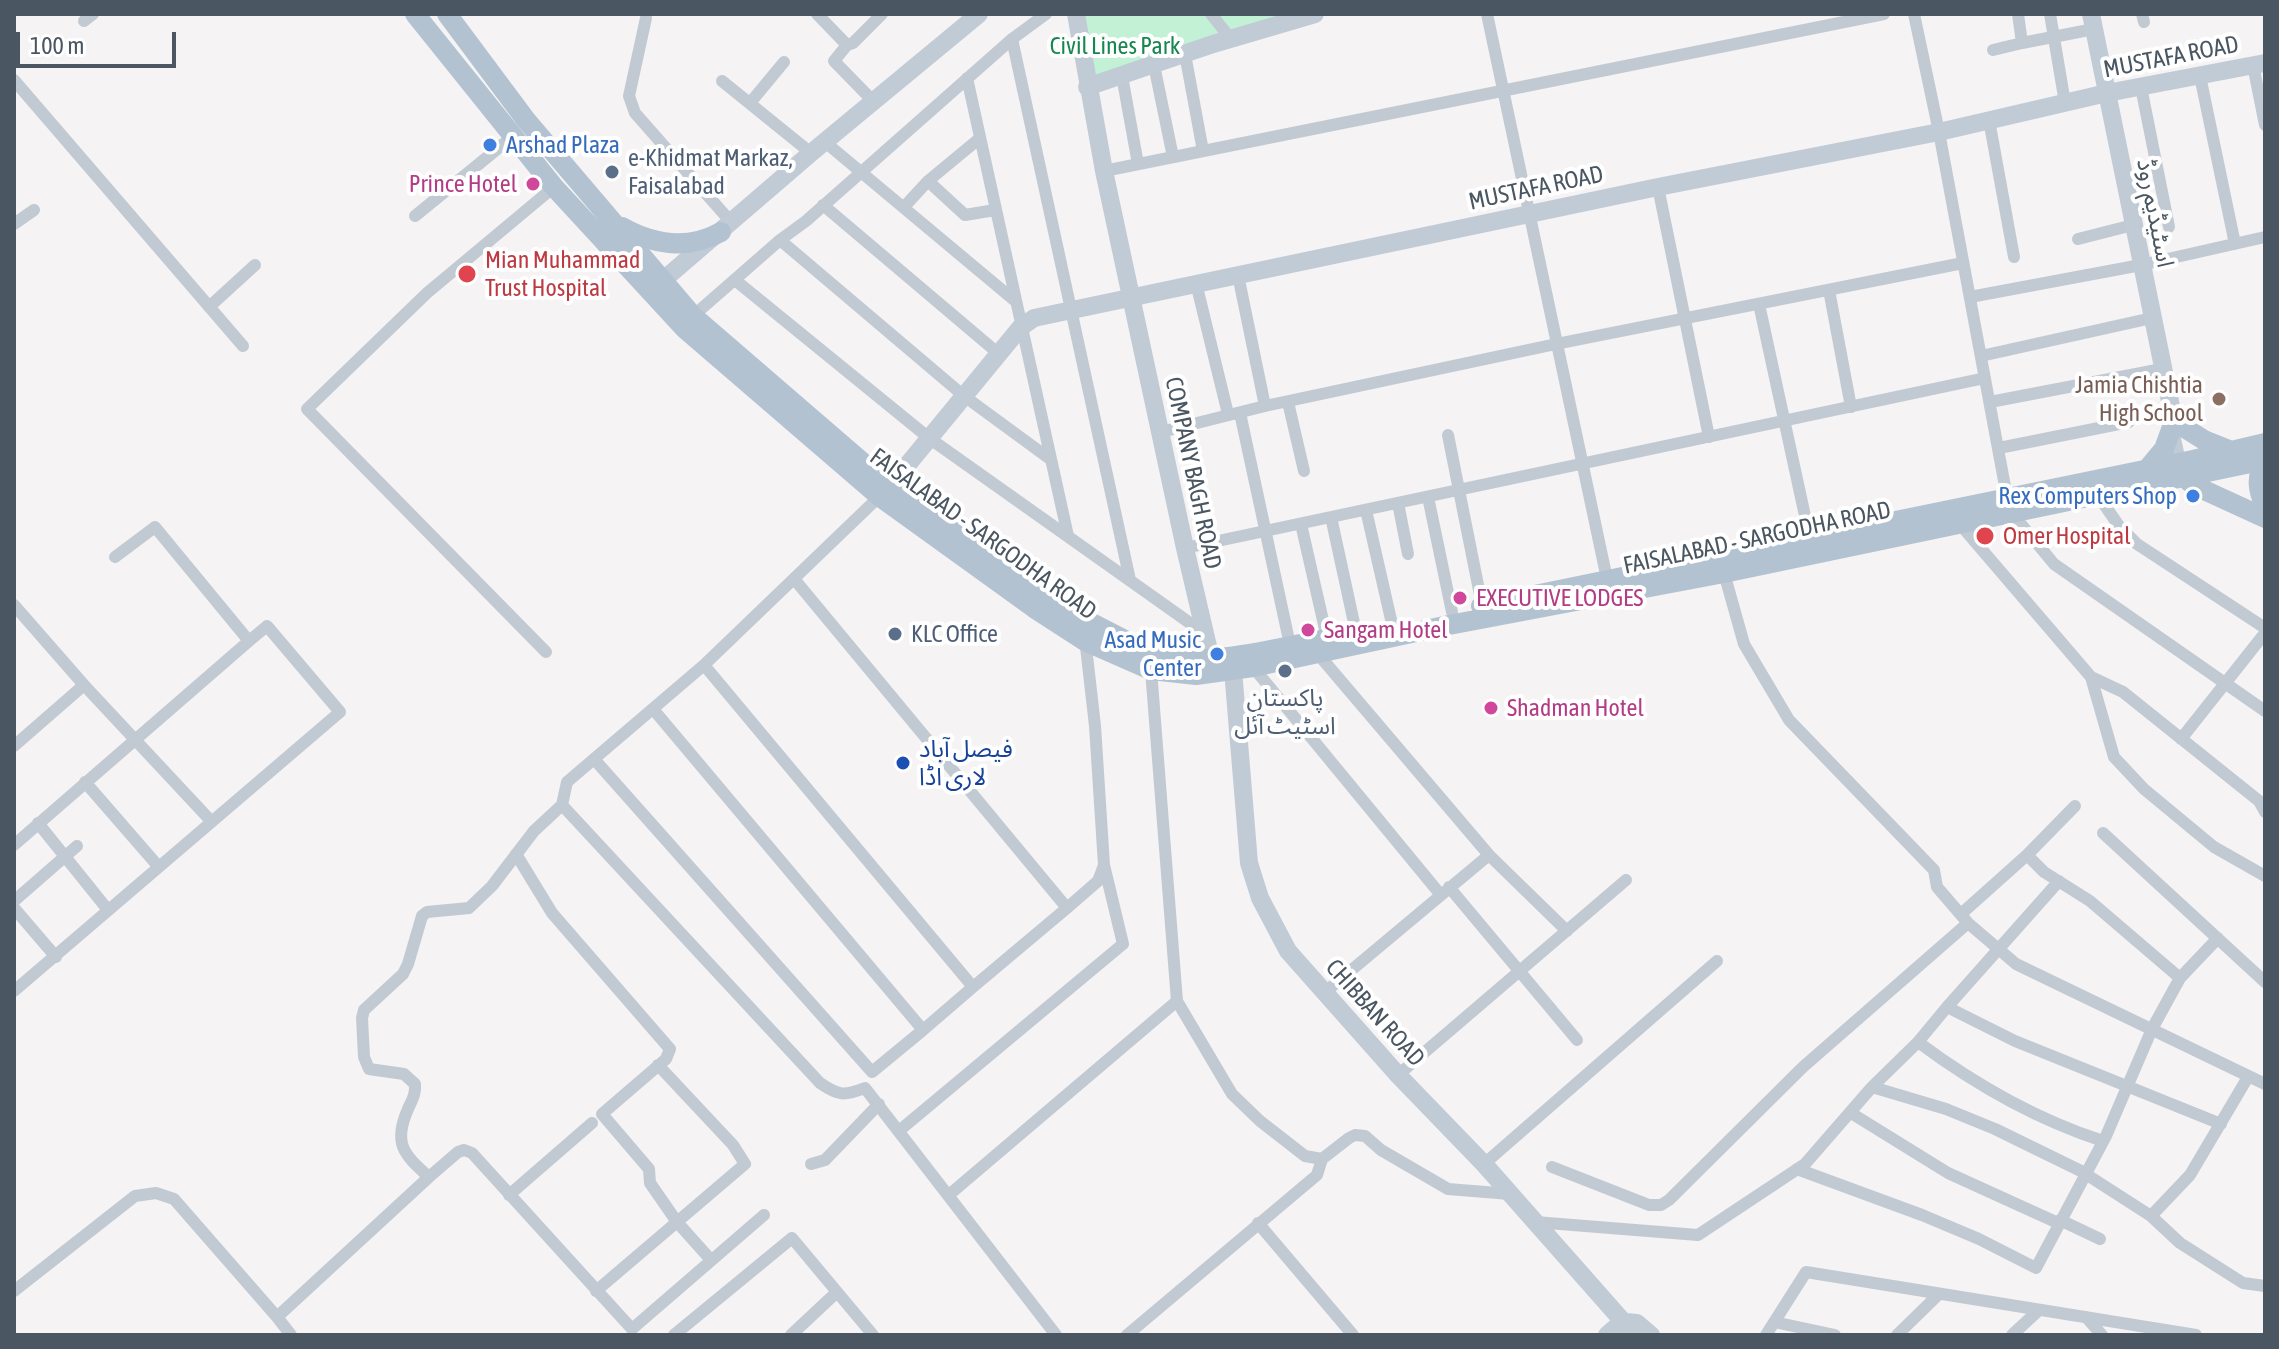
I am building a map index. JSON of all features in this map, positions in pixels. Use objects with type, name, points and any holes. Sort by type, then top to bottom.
[{"type":"main road","name":"FAISALABAD - SARGODHA ROAD","points":[[415,14],[554,187],[656,286],[885,491],[1083,619],[1154,655],[1211,659],[1290,645],[1322,646],[1449,625],[1724,573],[1959,523],[2009,505],[2149,467],[2190,468],[2265,460]]},
{"type":"main road","name":"FAISALABAD - SARGODHA ROAD","points":[[447,14],[526,120],[611,222],[685,329],[1034,608],[1085,641],[1151,670],[1196,675],[1243,669],[1322,646],[1356,632],[1607,579],[1810,539],[2009,505],[2097,494],[2190,468],[2229,450],[2265,443]]},
{"type":"main road","points":[[457,14],[468,43]]},
{"type":"main road","points":[[611,222],[640,238],[673,243],[702,242],[726,227]]},
{"type":"main road","points":[[2149,467],[2164,449],[2175,424],[2229,450]]},
{"type":"main road","points":[[2265,460],[2259,471],[2258,483],[2265,506]]},
{"type":"main road","points":[[2190,468],[2265,506]]},
{"type":"main road","points":[[2190,468],[2201,489],[2265,518]]},
{"type":"street","points":[[817,14],[847,45]]},
{"type":"street","points":[[874,102],[834,61],[882,14]]},
{"type":"street","points":[[656,286],[979,14]]},
{"type":"street","points":[[693,316],[1012,39],[1046,14]]},
{"type":"street","name":"COMPANY BAGH ROAD","points":[[1076,14],[1087,87],[1130,297],[1211,659]]},
{"type":"street","points":[[1211,14],[1231,39]]},
{"type":"street","points":[[1087,87],[1315,14]]},
{"type":"street","points":[[1487,14],[1607,579]]},
{"type":"street","points":[[1104,171],[1884,14]]},
{"type":"street","points":[[1914,14],[2009,505],[2054,564],[2265,711]]},
{"type":"street","points":[[2018,14],[2022,43]]},
{"type":"street","points":[[2050,14],[2065,103]]},
{"type":"street","points":[[646,18],[629,96],[630,104],[726,227]]},
{"type":"street","points":[[1993,50],[2053,38],[2092,22]]},
{"type":"street","name":"اسٹیڈیم روڈ","points":[[2092,22],[2162,369],[2175,424],[2190,468]]},
{"type":"street","points":[[1012,39],[1130,580]]},
{"type":"street","points":[[1185,54],[1203,151]]},
{"type":"street","points":[[750,103],[784,62]]},
{"type":"street","points":[[2259,64],[2265,125]]},
{"type":"street","name":"MUSTAFA ROAD","points":[[885,491],[1020,328],[1034,318],[1658,187],[1939,132],[2107,93],[2259,64]]},
{"type":"street","points":[[1154,65],[1173,157]]},
{"type":"street","points":[[1122,76],[1138,164]]},
{"type":"street","points":[[2200,76],[2235,244]]},
{"type":"street","points":[[967,78],[1068,536]]},
{"type":"street","points":[[14,80],[243,346]]},
{"type":"street","points":[[722,81],[818,147],[861,170],[1014,300]]},
{"type":"street","points":[[2141,87],[2169,227]]},
{"type":"street","points":[[1989,120],[2014,257]]},
{"type":"street","points":[[415,216],[512,137]]},
{"type":"street","points":[[904,207],[928,181],[980,138]]},
{"type":"street","points":[[928,181],[965,215],[995,210]]},
{"type":"street","points":[[546,652],[307,409],[427,293],[554,187]]},
{"type":"street","points":[[1658,187],[1709,437]]},
{"type":"street","points":[[823,205],[999,354]]},
{"type":"street","points":[[14,224],[34,210]]},
{"type":"street","points":[[2078,239],[2133,225]]},
{"type":"street","points":[[1970,297],[2141,265],[2265,237]]},
{"type":"street","points":[[780,240],[964,396],[1050,459]]},
{"type":"street","points":[[1161,432],[1265,406],[1556,344],[1963,263]]},
{"type":"street","points":[[209,307],[255,265]]},
{"type":"street","points":[[1238,275],[1265,406]]},
{"type":"street","points":[[735,280],[929,438],[1204,633]]},
{"type":"street","points":[[1196,283],[1266,531],[1290,645]]},
{"type":"street","points":[[1829,290],[1851,407]]},
{"type":"street","points":[[1759,304],[1810,539]]},
{"type":"street","points":[[1981,356],[2152,318]]},
{"type":"street","points":[[1990,402],[2162,369]]},
{"type":"street","points":[[1185,548],[1985,378]]},
{"type":"street","points":[[1288,402],[1304,471]]},
{"type":"street","points":[[1999,448],[2129,422]]},
{"type":"street","points":[[1448,435],[1482,605]]},
{"type":"street","points":[[429,1177],[405,1154],[400,1138],[401,1125],[415,1095],[415,1084],[404,1074],[375,1071],[365,1063],[362,1018],[364,1010],[403,974],[422,916],[427,912],[469,908],[492,886],[534,831],[562,805],[567,782],[704,665],[885,491]]},
{"type":"street","points":[[2097,494],[2119,526],[2137,544],[2265,630],[2181,739]]},
{"type":"street","points":[[1428,497],[1452,612]]},
{"type":"street","points":[[1398,503],[1408,554]]},
{"type":"street","points":[[1366,510],[1392,624]]},
{"type":"street","points":[[1331,517],[1356,632]]},
{"type":"street","points":[[1959,523],[2091,677],[2123,692],[2259,801],[2265,812]]},
{"type":"street","points":[[1301,524],[1322,646],[1489,855],[1567,931]]},
{"type":"street","points":[[115,557],[155,527],[249,641]]},
{"type":"street","points":[[1724,573],[1744,644],[1789,720],[1934,870],[1937,887],[1964,918],[2016,964],[2265,1084]]},
{"type":"street","points":[[795,580],[1067,908]]},
{"type":"street","points":[[14,605],[211,821]]},
{"type":"street","points":[[900,1130],[1123,944],[1104,865],[1095,726],[1083,619]]},
{"type":"street","points":[[14,845],[267,626],[340,712],[14,991]]},
{"type":"street","points":[[704,665],[973,987]]},
{"type":"street","points":[[1243,669],[1518,970],[1577,1040]]},
{"type":"street","name":"CHIBBAN ROAD","points":[[1243,669],[1249,863],[1260,898],[1288,951],[1398,1075],[1484,1164],[1629,1328],[1637,1323],[1651,1335]]},
{"type":"street","points":[[1151,670],[1177,1001],[1232,1094],[1260,1121],[1305,1156],[1322,1159]]},
{"type":"street","points":[[2091,677],[2114,757],[2144,789],[2214,847],[2265,876]]},
{"type":"street","points":[[14,746],[84,685]]},
{"type":"street","points":[[653,709],[923,1030]]},
{"type":"street","points":[[594,759],[872,1072]]},
{"type":"street","points":[[85,782],[158,866]]},
{"type":"street","points":[[562,805],[820,1083],[846,1095],[865,1088],[872,1072],[1098,881],[1104,865]]},
{"type":"street","points":[[1552,1167],[1649,1205],[1661,1205],[1669,1200],[1803,1067],[1964,918],[2075,806]]},
{"type":"street","points":[[38,823],[108,910]]},
{"type":"street","points":[[2103,833],[2265,982]]},
{"type":"street","points":[[14,901],[77,846]]},
{"type":"street","points":[[516,854],[552,913],[670,1049],[666,1059],[602,1114],[649,1169],[650,1183],[677,1222],[711,1260]]},
{"type":"street","points":[[1324,993],[1489,855]]},
{"type":"street","points":[[2027,855],[2044,872],[2090,901],[2180,978]]},
{"type":"street","points":[[1398,1075],[1626,880]]},
{"type":"street","points":[[1535,1222],[1698,1235],[1805,1164],[1872,1087],[1918,1042],[2059,881]]},
{"type":"street","points":[[14,908],[56,957]]},
{"type":"street","points":[[1797,1169],[1922,1215],[2036,1268],[2103,1141],[2152,1029],[2180,978],[2218,938]]},
{"type":"street","points":[[1484,1164],[1717,961]]},
{"type":"street","points":[[950,1194],[1177,1001]]},
{"type":"street","points":[[1947,1007],[2015,1041],[2221,1124]]},
{"type":"street","points":[[1918,1042],[1960,1072],[2039,1113],[2103,1141]]},
{"type":"street","points":[[596,1291],[745,1164],[733,1145],[658,1065]]},
{"type":"street","points":[[2151,1216],[2190,1175],[2248,1077]]},
{"type":"street","points":[[1872,1087],[1946,1109],[1995,1129],[2086,1175],[2151,1216],[2180,1243],[2243,1283],[2265,1286]]},
{"type":"street","points":[[865,1088],[1056,1335]]},
{"type":"street","points":[[811,1164],[825,1160],[879,1104]]},
{"type":"street","points":[[1851,1113],[1948,1173],[2100,1239]]},
{"type":"street","points":[[509,1195],[592,1123]]},
{"type":"street","points":[[1127,1335],[1317,1175],[1322,1159],[1349,1138],[1359,1135],[1369,1138],[1389,1155],[1448,1189],[1510,1194]]},
{"type":"street","points":[[277,1317],[429,1177],[464,1150],[472,1153],[632,1329],[764,1215]]},
{"type":"street","points":[[14,1291],[135,1196],[156,1193],[174,1199],[291,1335]]},
{"type":"street","points":[[1258,1223],[1353,1335]]},
{"type":"street","points":[[674,1335],[792,1238],[873,1335]]},
{"type":"street","points":[[1835,1335],[1770,1331],[1806,1272],[2196,1335]]},
{"type":"street","points":[[797,1333],[837,1292]]},
{"type":"street","points":[[1897,1335],[1939,1294]]},
{"type":"street","points":[[2012,1335],[2039,1310]]},
{"type":"street","points":[[2086,1317],[2102,1335]]},
{"type":"street","points":[[1607,1335],[1629,1328]]},
{"type":"green space","name":"Civil Lines Park","points":[[1077,14],[1326,14],[1087,87]]},
{"type":"place","name":"Arshad Plaza","points":[[490,145]]},
{"type":"place","name":"e-Khidmat Markaz, Faisalabad","points":[[612,172]]},
{"type":"place","name":"Prince Hotel","points":[[533,184]]},
{"type":"place","name":"Mian Muhammad Trust Hospital","points":[[467,274]]},
{"type":"place","name":"Jamia Chishtia High School","points":[[2219,399]]},
{"type":"place","name":"Rex Computers Shop","points":[[2193,496]]},
{"type":"place","name":"Omer Hospital","points":[[1985,536]]},
{"type":"place","name":"EXECUTIVE LODGES","points":[[1460,598]]},
{"type":"place","name":"Sangam Hotel","points":[[1308,630]]},
{"type":"place","name":"KLC Office","points":[[895,634]]},
{"type":"place","name":"Asad Music Center","points":[[1217,654]]},
{"type":"place","name":"پاکستان اسٹیٹ آئل","points":[[1285,671]]},
{"type":"place","name":"Shadman Hotel","points":[[1491,708]]},
{"type":"place","name":"فیصل آباد لاری اڈا","points":[[903,763]]}]
